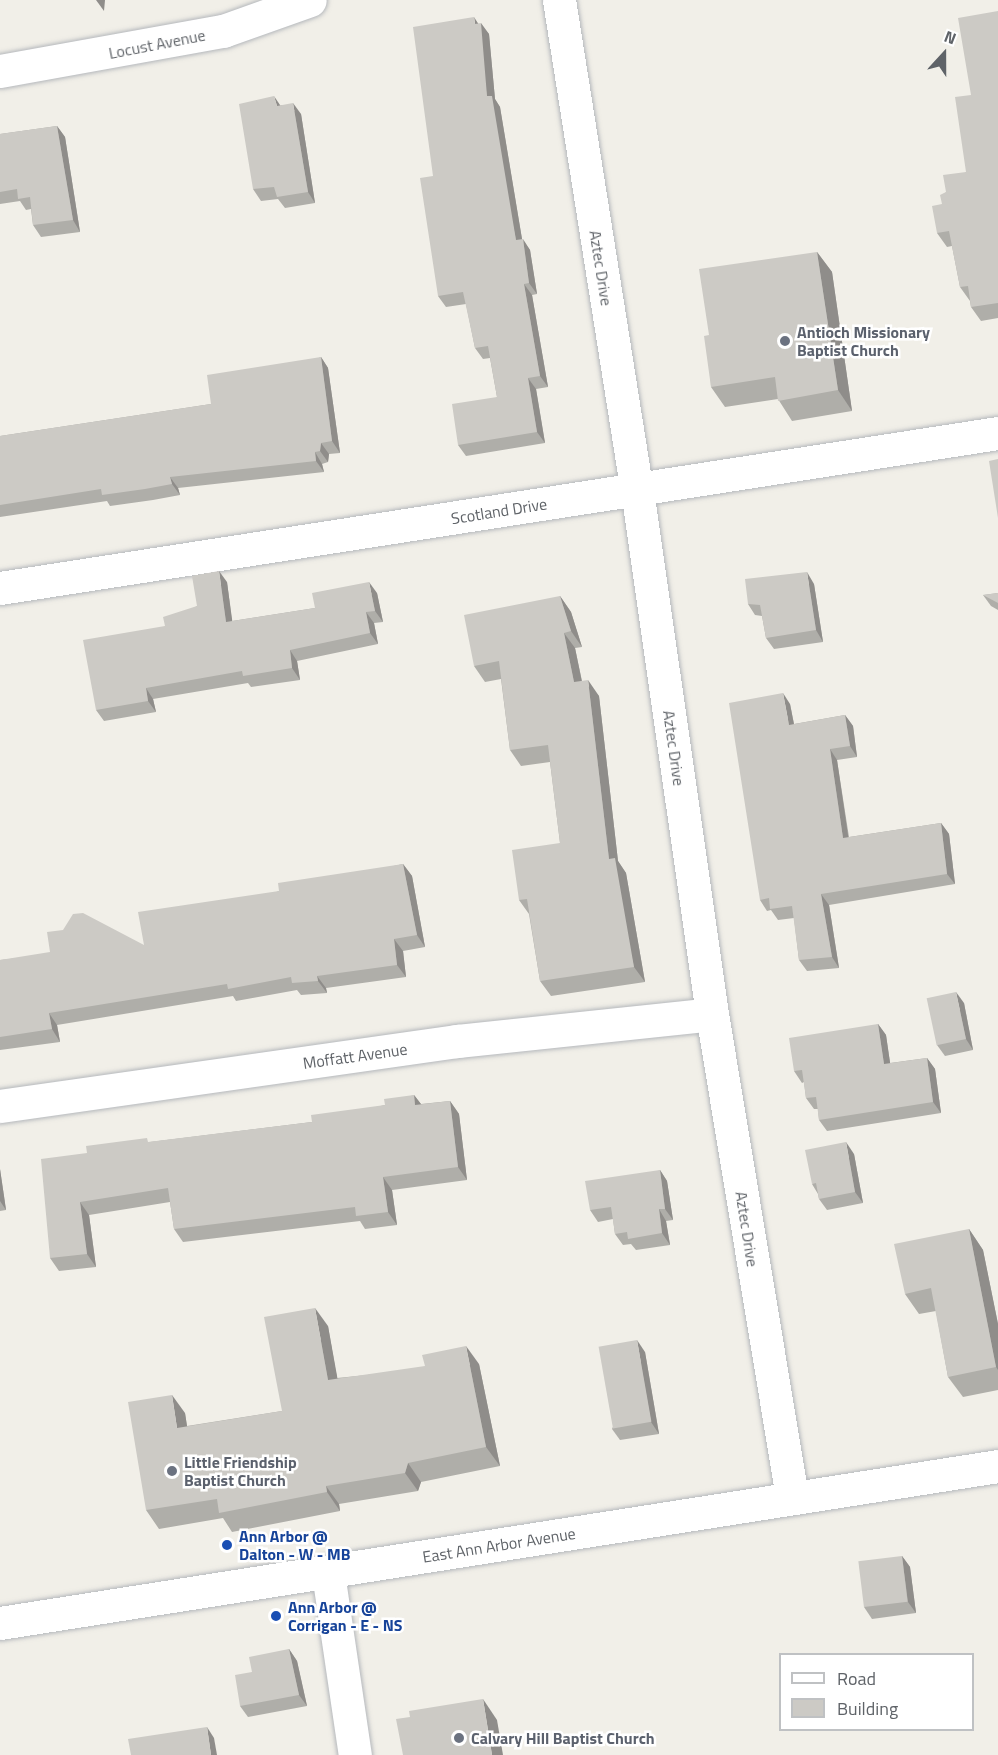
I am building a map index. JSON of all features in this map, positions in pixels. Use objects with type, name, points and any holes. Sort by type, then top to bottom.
[{"type":"street","name":"Locust Avenue","points":[[0,71],[223,32],[309,0]]},
{"type":"street","name":"Aztec Drive","points":[[559,0],[636,490],[712,1014],[792,1496]]},
{"type":"street","name":"Scotland Drive","points":[[0,588],[998,433]]},
{"type":"street","name":"Moffatt Avenue","points":[[0,1106],[457,1041],[712,1014]]},
{"type":"street","name":"East Ann Arbor Avenue","points":[[0,1623],[328,1573],[792,1496],[998,1466]]},
{"type":"street","points":[[328,1573],[355,1755]]},
{"type":"building","points":[[998,11],[998,303],[971,307],[968,286],[960,287],[949,231],[937,233],[932,206],[942,204],[940,195],[946,192],[943,175],[966,172],[955,97],[971,95],[958,18]]},
{"type":"building","points":[[474,17],[475,24],[481,23],[487,96],[492,96],[516,240],[523,239],[529,283],[524,284],[540,376],[528,378],[537,432],[458,445],[452,404],[497,397],[488,346],[475,348],[463,292],[438,296],[420,178],[433,176],[413,27]]},
{"type":"building","points":[[274,96],[277,106],[293,103],[308,192],[277,197],[274,187],[253,189],[239,104]]},
{"type":"building","points":[[57,126],[73,220],[33,225],[30,197],[18,199],[17,189],[0,192],[0,134]]},
{"type":"building","points":[[817,252],[838,390],[778,401],[775,377],[711,387],[704,336],[709,335],[699,269]]},
{"type":"building","points":[[321,357],[332,441],[321,443],[320,451],[315,452],[316,461],[170,477],[172,484],[145,489],[102,495],[101,489],[0,505],[0,436],[211,404],[207,375]]},
{"type":"building","points":[[998,459],[998,518],[989,461]]},
{"type":"building","points":[[219,571],[226,622],[315,608],[312,593],[369,582],[375,611],[366,612],[370,633],[290,650],[292,668],[243,676],[242,671],[146,688],[148,701],[96,710],[83,640],[165,626],[163,617],[197,606],[192,576]]},
{"type":"building","points":[[807,572],[816,630],[766,638],[760,605],[748,604],[745,579]]},
{"type":"building","points":[[998,593],[998,603],[983,595]]},
{"type":"building","points":[[560,596],[571,631],[564,633],[574,682],[588,680],[609,859],[615,858],[634,967],[540,981],[527,899],[519,900],[512,850],[560,843],[548,745],[510,750],[499,661],[474,666],[464,615]]},
{"type":"building","points":[[783,693],[789,725],[845,715],[850,746],[830,749],[843,838],[941,823],[947,874],[821,894],[832,957],[799,960],[792,906],[770,909],[769,898],[760,900],[729,703]]},
{"type":"building","points":[[403,864],[417,935],[394,939],[397,965],[317,976],[318,981],[292,983],[291,977],[228,989],[227,984],[49,1013],[52,1029],[0,1037],[0,960],[50,952],[47,932],[63,930],[73,914],[83,913],[144,945],[138,912],[279,891],[278,883]]},
{"type":"building","points":[[956,992],[966,1039],[937,1045],[927,998]]},
{"type":"building","points":[[878,1024],[884,1064],[927,1058],[933,1102],[819,1120],[816,1097],[806,1098],[802,1070],[794,1071],[789,1038]]},
{"type":"building","points":[[414,1095],[415,1105],[450,1101],[458,1167],[383,1177],[388,1212],[356,1216],[355,1207],[174,1229],[168,1188],[80,1202],[87,1254],[50,1258],[41,1159],[87,1153],[86,1146],[147,1138],[148,1142],[312,1122],[311,1115],[385,1105],[384,1099]]},
{"type":"building","points":[[846,1142],[855,1192],[819,1199],[816,1183],[812,1184],[805,1150]]},
{"type":"building","points":[[660,1170],[665,1209],[659,1209],[662,1233],[628,1239],[627,1232],[615,1234],[611,1207],[590,1210],[585,1181]]},
{"type":"building","points":[[969,1229],[996,1367],[948,1377],[931,1288],[905,1294],[894,1244]]},
{"type":"building","points":[[315,1308],[328,1380],[425,1366],[422,1355],[466,1346],[486,1447],[408,1463],[405,1473],[326,1486],[327,1492],[219,1513],[217,1499],[146,1510],[128,1402],[172,1395],[177,1428],[282,1411],[264,1317]]},
{"type":"building","points":[[637,1340],[651,1422],[613,1429],[599,1347]]},
{"type":"building","points":[[902,1556],[908,1602],[864,1607],[858,1561]]},
{"type":"building","points":[[289,1649],[299,1695],[240,1706],[235,1675],[252,1672],[249,1657]]},
{"type":"building","points":[[483,1699],[492,1755],[403,1755],[396,1719],[410,1717],[409,1711]]},
{"type":"building","points":[[207,1727],[211,1755],[131,1755],[128,1739]]},
{"type":"place","name":"Antioch Missionary Baptist Church","points":[[785,341]]},
{"type":"place","name":"Little Friendship Baptist Church","points":[[172,1471]]},
{"type":"place","name":"Ann Arbor @ Dalton - W - MB","points":[[227,1545]]},
{"type":"place","name":"Ann Arbor @ Corrigan - E - NS","points":[[276,1616]]},
{"type":"place","name":"Calvary Hill Baptist Church","points":[[459,1738]]}]
